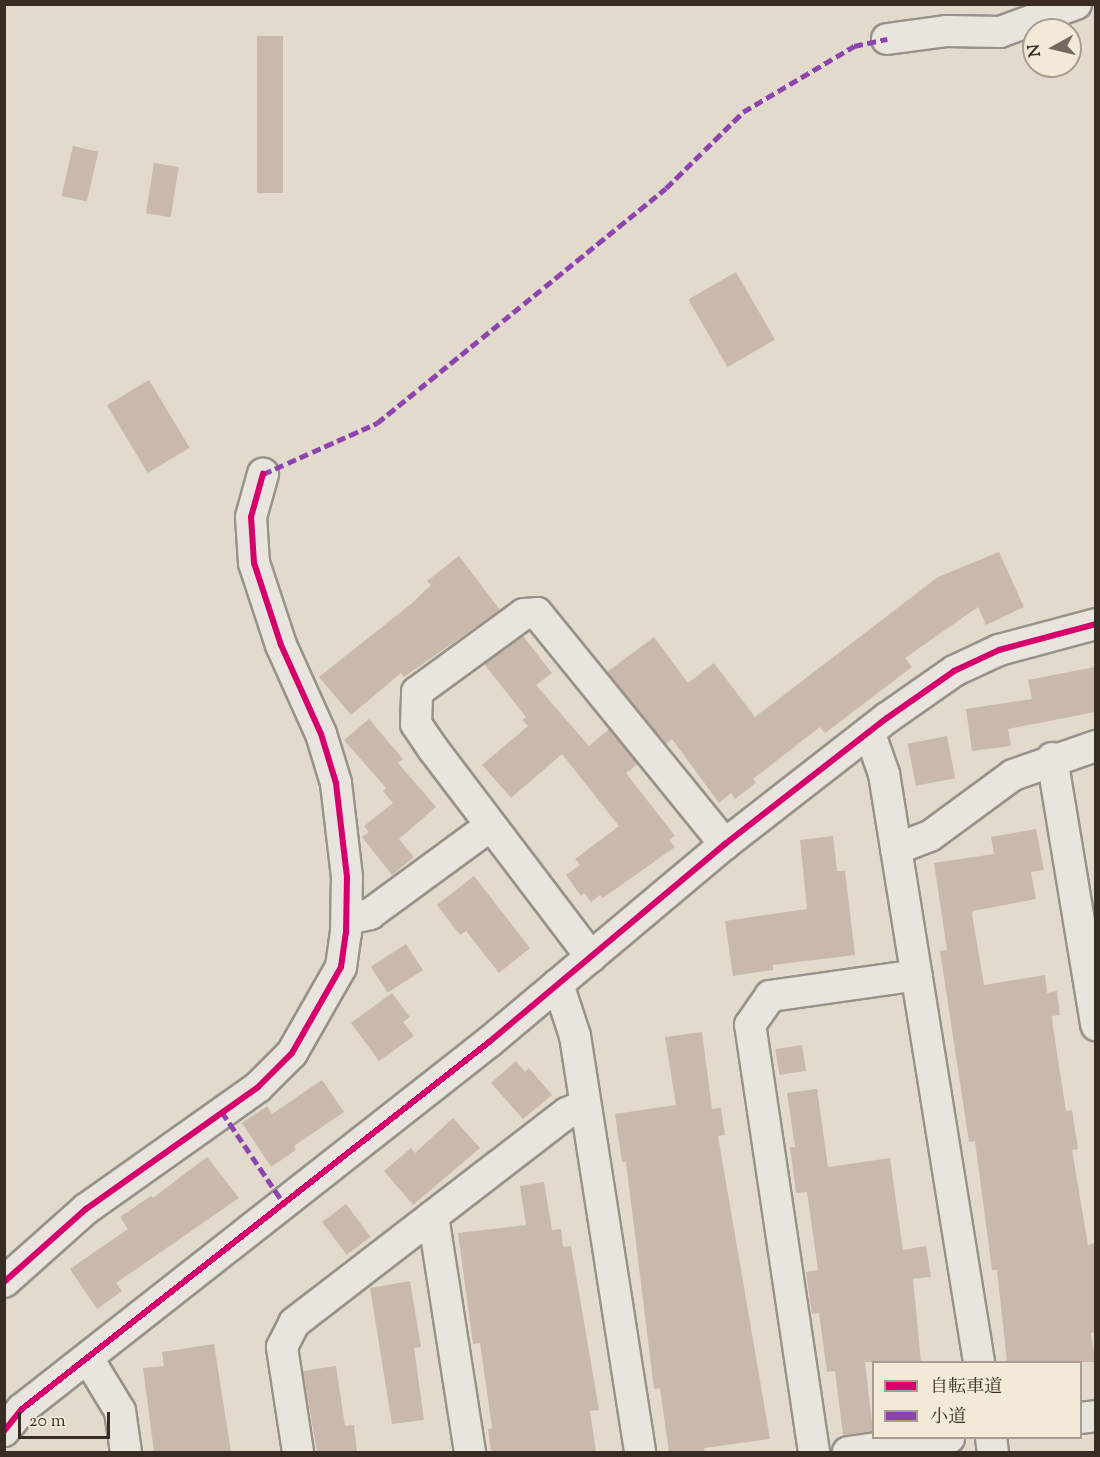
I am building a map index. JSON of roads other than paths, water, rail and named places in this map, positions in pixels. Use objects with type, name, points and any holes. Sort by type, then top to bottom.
[{"type":"street","points":[[887,39],[947,31],[1000,32],[1076,4]]},
{"type":"street","points":[[4,1282],[86,1209],[258,1087],[292,1053],[341,967],[346,919],[345,843],[336,783],[321,734],[281,645],[254,563],[251,517],[263,474]]},
{"type":"street","points":[[591,957],[489,827],[416,724],[417,692],[524,614],[537,613],[725,844]]},
{"type":"street","points":[[4,1431],[22,1409],[89,1360],[228,1244],[489,1042],[725,844],[954,671],[999,650],[1095,624]]},
{"type":"street","points":[[870,734],[884,774],[979,1361]]},
{"type":"street","points":[[896,849],[930,836],[984,793],[1013,775],[1052,758],[1095,746]]},
{"type":"street","points":[[1052,758],[1095,1025]]},
{"type":"street","points":[[346,919],[370,914],[489,827]]},
{"type":"street","points":[[814,1452],[750,1025],[770,996],[917,975]]},
{"type":"street","points":[[558,984],[568,1006],[640,1452]]},
{"type":"street","points":[[298,1452],[282,1347],[294,1323],[567,1113],[585,1106]]},
{"type":"street","points":[[433,1216],[470,1452]]},
{"type":"street","points":[[89,1360],[120,1410],[126,1452]]},
{"type":"street","points":[[848,1452],[936,1439]]}]
